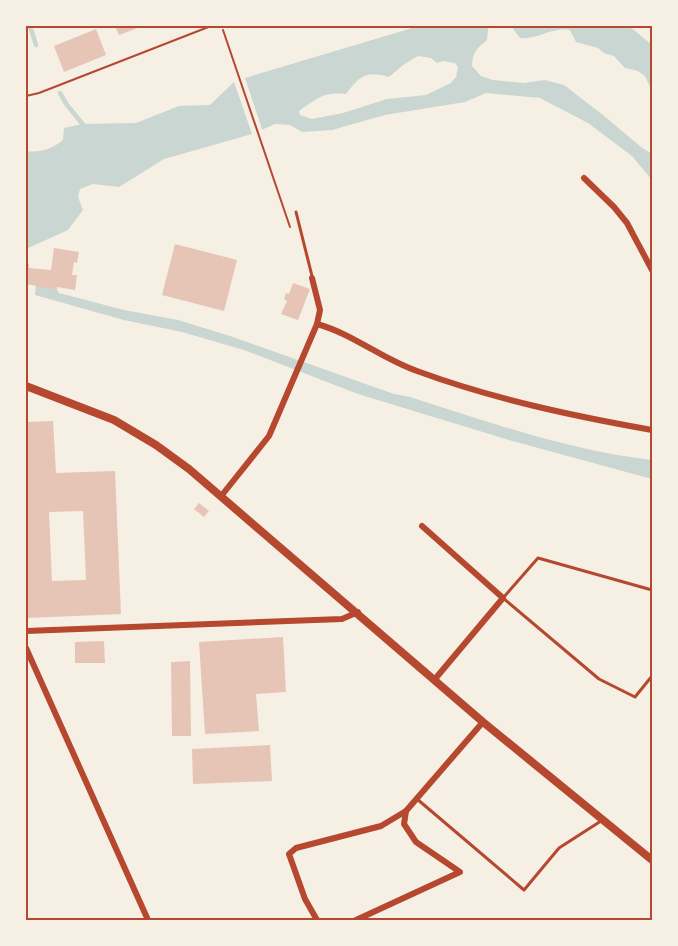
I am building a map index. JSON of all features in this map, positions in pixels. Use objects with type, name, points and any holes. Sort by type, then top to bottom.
[{"type":"street","points":[[584,178],[627,223],[652,270]]},
{"type":"street","points":[[222,495],[270,436],[318,324],[320,310],[312,278]]},
{"type":"street","points":[[318,324],[330,327],[416,371],[503,398],[652,430]]},
{"type":"street","points":[[26,387],[114,420],[156,445],[222,495],[483,722],[652,860]]},
{"type":"street","points":[[422,526],[503,598],[435,679]]},
{"type":"street","points":[[26,631],[342,619],[358,612]]},
{"type":"street","points":[[26,648],[148,921]]},
{"type":"street","points":[[316,921],[305,899],[289,854],[296,848],[381,826],[406,811],[456,756],[483,722]]},
{"type":"street","points":[[356,921],[460,873],[416,842],[404,824],[406,811]]},
{"type":"lane","points":[[296,212],[312,278]]},
{"type":"lane","points":[[652,590],[538,558],[503,598],[599,679],[634,698],[652,676]]},
{"type":"lane","points":[[416,798],[524,890],[559,848],[603,819]]},
{"type":"path","points":[[26,96],[211,26]]},
{"type":"path","points":[[223,30],[290,228]]},
{"type":"shaded area","points":[[419,26],[491,26],[488,29],[487,40],[478,48],[473,58],[472,66],[481,76],[493,80],[524,83],[545,80],[564,85],[652,154],[652,180],[632,156],[588,123],[540,98],[486,93],[465,102],[385,115],[332,130],[302,132],[290,125],[275,124],[252,134],[164,159],[119,187],[93,184],[80,189],[78,197],[83,210],[68,230],[26,249],[26,151],[41,151],[55,146],[63,140],[64,128],[82,124],[136,123],[179,106],[210,105],[235,81]],"holes":[[[418,56],[431,58],[437,63],[443,61],[455,63],[458,67],[456,77],[451,83],[426,95],[387,99],[343,113],[312,119],[300,115],[299,111],[321,97],[346,94],[364,76],[375,74],[389,77]]]},
{"type":"shaded area","points":[[511,26],[629,26],[652,45],[652,91],[645,76],[638,71],[625,68],[614,56],[598,48],[576,42],[570,30],[564,29],[520,38]]},
{"type":"shaded area","points":[[36,285],[124,310],[178,320],[394,394],[500,426],[591,450],[652,460],[652,479],[509,440],[358,394],[244,350],[35,295]]},
{"type":"pier","points":[[244,75],[263,132],[253,137],[233,79]]},
{"type":"building","points":[[115,26],[143,26],[119,35]]},
{"type":"building","points":[[96,29],[106,55],[64,72],[54,46]]},
{"type":"building","points":[[175,244],[237,260],[224,311],[162,295]]},
{"type":"building","points":[[54,248],[79,252],[77,263],[74,262],[72,275],[77,275],[75,290],[57,287],[57,290],[26,284],[26,263],[29,264],[29,268],[51,270]]},
{"type":"building","points":[[293,283],[310,289],[298,320],[281,314],[287,301],[284,299],[286,293],[289,294]]},
{"type":"building","points":[[53,421],[56,473],[115,471],[121,614],[28,618],[26,422]],"holes":[[[83,511],[86,580],[52,581],[49,512]]]},
{"type":"building","points":[[199,503],[209,511],[204,517],[194,509]]},
{"type":"building","points":[[283,637],[286,692],[256,694],[259,731],[205,734],[199,642]]},
{"type":"building","points":[[104,641],[105,663],[75,663],[75,642]]},
{"type":"building","points":[[190,661],[191,736],[172,736],[171,662]]},
{"type":"building","points":[[270,745],[272,781],[193,784],[192,749]]},
{"type":"waterway","points":[[30,26],[36,45]]},
{"type":"waterway","points":[[60,93],[85,127]]}]
